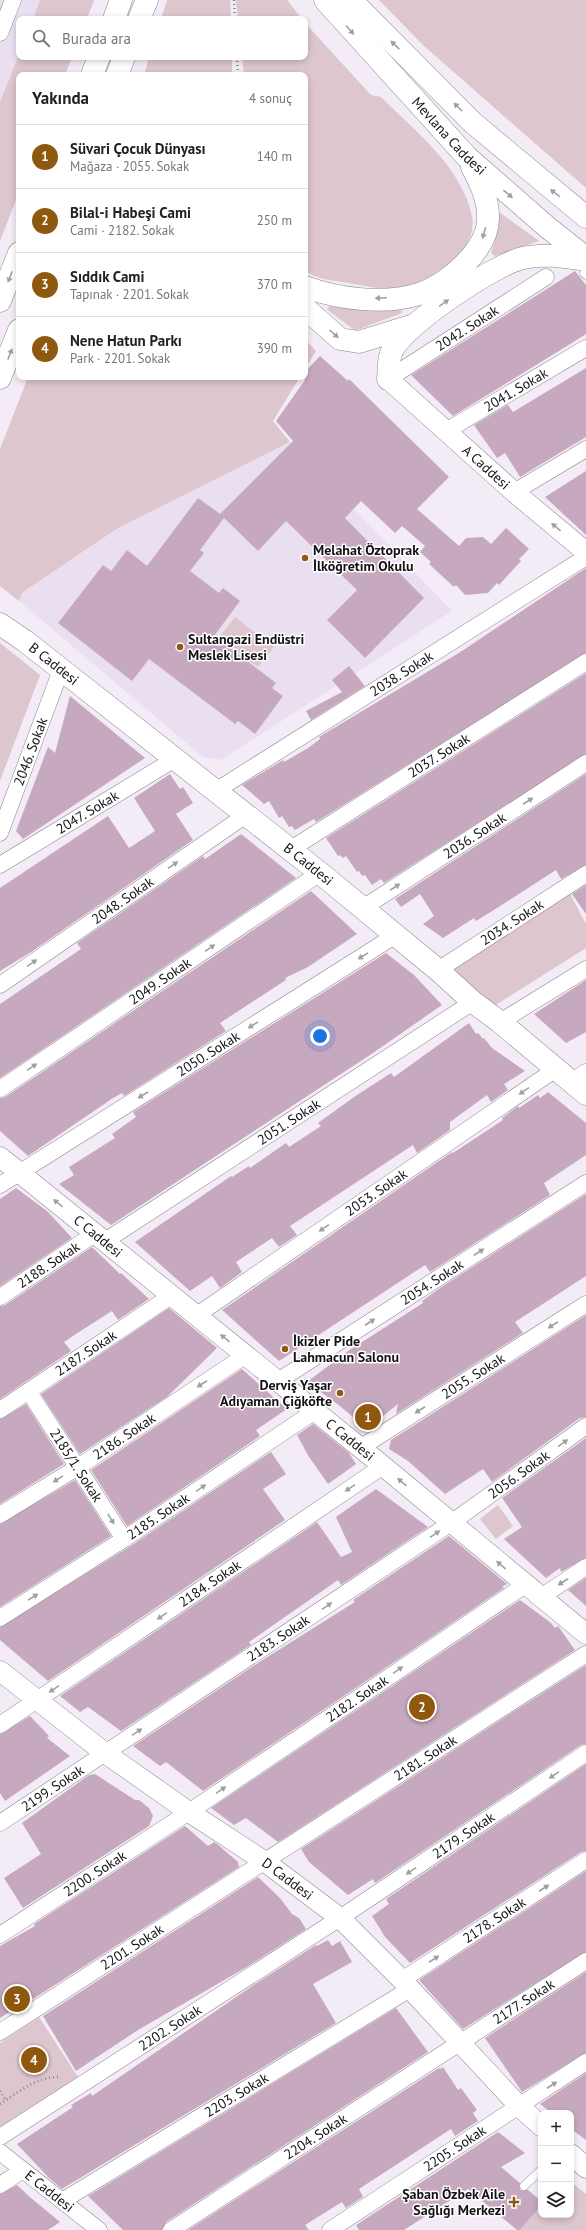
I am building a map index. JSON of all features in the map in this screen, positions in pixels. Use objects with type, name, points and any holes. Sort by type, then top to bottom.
[{"type":"main road","points":[[115,16],[122,0]]},
{"type":"main road","points":[[140,16],[147,0]]},
{"type":"main road","name":"Mevlana Caddesi","points":[[325,0],[467,157],[541,222],[586,266]]},
{"type":"main road","name":"Mevlana Caddesi","points":[[351,0],[474,123],[586,217]]},
{"type":"main road","points":[[93,72],[98,60]]},
{"type":"main road","points":[[108,72],[119,65]]},
{"type":"main road","points":[[308,288],[336,296],[377,299],[418,294],[448,278],[468,261],[482,241],[488,217],[482,186],[467,157]]},
{"type":"main road","points":[[388,379],[392,350],[412,326],[491,271],[507,263],[523,258],[537,257],[560,256],[586,266]]},
{"type":"main road","points":[[0,301],[16,261]]},
{"type":"main road","points":[[308,311],[340,339],[360,342],[412,326]]},
{"type":"main road","points":[[0,378],[16,338]]},
{"type":"main road","name":"B Caddesi","points":[[0,613],[25,641]]},
{"type":"main road","name":"B Caddesi","points":[[0,624],[25,641],[175,760],[217,790],[396,935],[473,1002],[575,1079]]},
{"type":"street","points":[[0,33],[13,0]]},
{"type":"street","name":"2042. Sokak","points":[[388,379],[546,277]]},
{"type":"street","name":"2041. Sokak","points":[[446,431],[586,348]]},
{"type":"street","name":"A Caddesi","points":[[388,379],[514,492],[586,552]]},
{"type":"street","points":[[514,492],[586,449]]},
{"type":"street","name":"2038. Sokak","points":[[217,790],[586,557]]},
{"type":"street","name":"2037. Sokak","points":[[291,849],[586,662]]},
{"type":"street","name":"2046. Sokak","points":[[0,833],[61,670]]},
{"type":"street","name":"2047. Sokak","points":[[0,865],[175,760]]},
{"type":"street","name":"2036. Sokak","points":[[363,908],[586,763]]},
{"type":"street","name":"2048. Sokak","points":[[0,985],[246,815]]},
{"type":"street","name":"2049. Sokak","points":[[0,1089],[320,873]]},
{"type":"street","name":"2034. Sokak","points":[[438,970],[586,874]]},
{"type":"street","name":"2050. Sokak","points":[[0,1186],[396,935]]},
{"type":"street","points":[[500,1022],[586,969]]},
{"type":"street","name":"2051. Sokak","points":[[100,1237],[473,1002]]},
{"type":"street","name":"2053. Sokak","points":[[197,1315],[575,1079]]},
{"type":"street","name":"C Caddesi","points":[[0,1157],[383,1466],[586,1634]]},
{"type":"street","name":"2054. Sokak","points":[[278,1381],[586,1183]]},
{"type":"street","name":"2188. Sokak","points":[[0,1297],[100,1237]]},
{"type":"street","name":"2187. Sokak","points":[[0,1410],[171,1296]]},
{"type":"street","name":"2055. Sokak","points":[[360,1448],[586,1304]]},
{"type":"street","name":"2186. Sokak","points":[[0,1515],[78,1467],[246,1355]]},
{"type":"street","name":"2185/1. Sokak","points":[[29,1392],[124,1539]]},
{"type":"street","name":"2185. Sokak","points":[[0,1618],[124,1539],[315,1411]]},
{"type":"street","name":"2056. Sokak","points":[[451,1523],[586,1426]]},
{"type":"street","name":"2184. Sokak","points":[[0,1725],[38,1701],[383,1466]]},
{"type":"street","name":"2183. Sokak","points":[[105,1753],[451,1523]]},
{"type":"street","points":[[541,1597],[586,1567]]},
{"type":"street","name":"2182. Sokak","points":[[189,1812],[525,1585]]},
{"type":"street","name":"2181. Sokak","points":[[264,1861],[586,1654]]},
{"type":"street","name":"D Caddesi","points":[[0,1671],[105,1753],[189,1812],[264,1861],[340,1918],[406,1984],[519,2106],[538,2123]]},
{"type":"street","name":"2199. Sokak","points":[[0,1823],[105,1753]]},
{"type":"street","name":"2179. Sokak","points":[[340,1918],[586,1753]]},
{"type":"street","name":"2200. Sokak","points":[[0,1935],[189,1812]]},
{"type":"street","name":"2178. Sokak","points":[[406,1984],[586,1860]]},
{"type":"street","name":"2201. Sokak","points":[[0,2032],[264,1861]]},
{"type":"street","name":"2202. Sokak","points":[[0,2137],[340,1918]]},
{"type":"street","name":"2177. Sokak","points":[[460,2043],[586,1961]]},
{"type":"street","name":"2203. Sokak","points":[[62,2201],[406,1984]]},
{"type":"street","name":"2204. Sokak","points":[[171,2230],[460,2043]]},
{"type":"street","name":"2205. Sokak","points":[[330,2230],[586,2062]]},
{"type":"street","name":"E Caddesi","points":[[0,2152],[62,2201],[94,2229]]},
{"type":"street","points":[[574,2157],[586,2168]]},
{"type":"street","points":[[0,2184],[23,2170]]},
{"type":"lane","points":[[524,2186],[538,2173]]},
{"type":"path","points":[[234,0],[235,16]]},
{"type":"path","points":[[237,60],[238,72]]},
{"type":"path","points":[[0,2104],[35,2081],[50,2077],[64,2077],[80,2086]]},
{"type":"path","points":[[0,2091],[6,2100]]},
{"type":"shaded area","points":[[0,0],[40,0],[34,16],[16,16],[17,60],[0,102]]},
{"type":"shaded area","points":[[40,0],[94,0],[88,16],[34,16]]},
{"type":"shaded area","points":[[167,0],[230,0],[231,16],[162,16]]},
{"type":"shaded area","points":[[236,0],[287,0],[300,16],[238,16]]},
{"type":"shaded area","points":[[379,0],[586,0],[586,188],[424,46]]},
{"type":"shaded area","points":[[308,26],[371,95],[381,97],[422,136],[448,166],[458,181],[467,198],[472,216],[472,230],[467,243],[459,255],[448,266],[434,275],[406,286],[393,288],[381,288],[323,279],[308,272],[308,72],[244,72],[242,60],[308,60]]},
{"type":"shaded area","points":[[17,60],[71,60],[66,72],[16,72],[16,200],[0,241],[0,102]]},
{"type":"shaded area","points":[[148,60],[232,60],[232,72],[145,72]]},
{"type":"shaded area","points":[[499,212],[539,241],[495,256],[491,253],[498,228]]},
{"type":"shaded area","points":[[330,306],[377,311],[401,309],[402,313],[357,330],[353,329],[329,311],[327,309]]},
{"type":"shaded area","points":[[308,342],[316,351],[308,364]]},
{"type":"shaded area","points":[[27,380],[298,380],[273,421],[290,442],[118,528],[23,592],[19,601],[0,586],[0,449]]},
{"type":"shaded area","points":[[290,442],[452,611],[221,760],[203,757],[19,601],[23,592],[118,528]]},
{"type":"shaded area","points":[[235,617],[274,647],[258,667],[219,637]]},
{"type":"shaded area","points":[[0,643],[40,675],[0,781]]},
{"type":"shaded area","points":[[568,890],[586,924],[586,948],[491,1008],[445,971]]},
{"type":"shaded area","points":[[498,1505],[513,1526],[496,1539],[480,1519]]},
{"type":"shaded area","points":[[39,2017],[78,2077],[0,2128],[0,2043]]},
{"type":"shaded area","points":[[574,2184],[586,2194],[586,2230],[520,2230],[538,2209],[538,2218],[574,2218]]},
{"type":"building","points":[[575,271],[586,285],[586,334],[453,416],[411,375]]},
{"type":"building","points":[[320,356],[348,381],[349,379],[449,477],[417,509],[459,546],[466,538],[483,537],[491,544],[506,528],[529,549],[519,559],[521,561],[499,585],[497,583],[488,593],[465,595],[456,585],[454,587],[429,564],[431,562],[420,552],[425,546],[402,526],[395,533],[361,501],[345,518],[424,598],[365,658],[327,620],[357,590],[286,521],[258,551],[224,518],[200,550],[204,553],[190,571],[219,593],[223,588],[240,601],[214,636],[276,683],[272,688],[283,696],[255,734],[238,721],[235,724],[149,659],[132,681],[58,623],[103,565],[111,571],[127,550],[147,566],[198,498],[220,514],[293,441],[276,421],[305,380],[308,380],[308,369]]},
{"type":"building","points":[[586,368],[586,437],[520,477],[505,453],[497,458],[474,425],[508,405],[513,412]]},
{"type":"building","points":[[586,471],[586,535],[545,497]]},
{"type":"building","points":[[586,568],[586,653],[316,822],[314,819],[295,830],[292,826],[289,827],[282,816],[279,818],[269,801],[264,804],[242,785],[283,760],[284,762],[308,748],[320,739],[319,737],[462,651]]},
{"type":"building","points":[[349,666],[365,686],[311,720],[306,711],[342,692],[332,680]]},
{"type":"building","points":[[586,673],[586,754],[384,883],[381,879],[372,885],[365,875],[362,876],[359,871],[357,872],[346,856],[343,858],[340,855],[338,856],[326,838]]},
{"type":"building","points":[[70,696],[145,758],[23,839],[16,831],[48,747],[55,753]]},
{"type":"building","points":[[170,774],[180,789],[183,787],[193,803],[176,814],[193,840],[31,952],[0,971],[0,888],[108,816],[129,848],[155,831],[134,798]]},
{"type":"building","points":[[586,774],[586,865],[561,879],[556,870],[476,921],[474,918],[443,938],[423,924],[434,916],[420,894],[401,907],[395,899]]},
{"type":"building","points":[[241,834],[296,878],[0,1078],[0,1004],[81,949],[77,943],[203,856],[205,859]]},
{"type":"building","points":[[586,885],[586,914],[572,894]]},
{"type":"building","points":[[311,891],[357,934],[308,967],[285,978],[286,980],[220,1023],[226,1031],[124,1096],[122,1093],[113,1098],[28,1156],[0,1131],[0,1098],[5,1097]]},
{"type":"building","points":[[386,953],[414,975],[442,1005],[373,1053],[111,1225],[59,1184],[74,1175],[69,1167],[115,1138],[112,1134],[136,1117],[133,1112]]},
{"type":"building","points":[[586,980],[586,1032],[566,1043],[534,1014]]},
{"type":"building","points":[[469,1023],[476,1034],[478,1033],[483,1039],[484,1038],[492,1048],[525,1071],[504,1084],[508,1090],[491,1102],[487,1095],[450,1122],[450,1130],[417,1153],[413,1145],[290,1226],[297,1235],[279,1247],[272,1238],[236,1262],[242,1272],[220,1288],[212,1276],[190,1291],[135,1242],[231,1176],[232,1177],[249,1166],[250,1168],[286,1143],[289,1147],[321,1126],[318,1123],[354,1097],[391,1073],[394,1077]]},
{"type":"building","points":[[548,1092],[586,1123],[586,1155],[544,1183],[550,1195],[430,1272],[425,1265],[279,1361],[222,1310],[452,1152],[453,1153],[503,1120],[502,1118],[518,1106],[519,1108],[538,1095],[540,1098]]},
{"type":"building","points":[[16,1188],[47,1211],[72,1238],[0,1286],[0,1199]]},
{"type":"building","points":[[586,1194],[586,1276],[515,1322],[523,1333],[396,1414],[398,1404],[367,1429],[340,1406],[307,1382],[348,1351],[423,1303],[422,1301],[440,1288]]},
{"type":"building","points":[[92,1247],[149,1299],[118,1320],[112,1311],[64,1342],[71,1351],[0,1399],[0,1306],[5,1305]]},
{"type":"building","points":[[169,1308],[217,1348],[167,1397],[80,1454],[41,1394]]},
{"type":"building","points":[[586,1315],[586,1417],[580,1418],[492,1482],[483,1469],[445,1494],[408,1461],[389,1449],[391,1440]]},
{"type":"building","points":[[242,1369],[287,1409],[256,1430],[260,1436],[127,1526],[91,1470]]},
{"type":"building","points":[[26,1404],[64,1464],[0,1504],[0,1419]]},
{"type":"building","points":[[313,1424],[349,1453],[356,1464],[328,1484],[309,1457],[297,1435]]},
{"type":"building","points":[[586,1438],[586,1558],[561,1572],[560,1568],[546,1578],[504,1539],[522,1527],[502,1498]]},
{"type":"building","points":[[271,1452],[286,1474],[263,1489],[285,1520],[48,1681],[0,1640],[0,1627],[129,1547]]},
{"type":"building","points":[[75,1480],[111,1536],[0,1607],[0,1524]]},
{"type":"building","points":[[376,1489],[428,1527],[341,1585],[338,1580],[249,1642],[251,1645],[121,1731],[88,1707],[80,1712],[60,1696],[317,1522],[341,1557],[352,1552],[336,1517]]},
{"type":"building","points":[[449,1536],[507,1584],[502,1587],[504,1588],[203,1791],[166,1762],[160,1766],[133,1746],[261,1661],[355,1602],[353,1600]]},
{"type":"building","points":[[586,1578],[586,1606],[568,1590]]},
{"type":"building","points":[[520,1600],[551,1623],[555,1628],[558,1626],[575,1650],[278,1842],[246,1818],[234,1825],[211,1808]]},
{"type":"building","points":[[586,1665],[586,1744],[581,1745],[375,1883],[373,1879],[348,1895],[309,1862],[301,1849]]},
{"type":"building","points":[[30,1716],[49,1736],[47,1738],[70,1756],[5,1801],[0,1793],[0,1734]]},
{"type":"building","points":[[586,1764],[586,1851],[581,1852],[410,1963],[385,1937],[372,1916],[389,1904],[386,1899]]},
{"type":"building","points":[[95,1774],[135,1800],[139,1800],[149,1808],[153,1816],[149,1826],[23,1908],[4,1878],[41,1854],[22,1823],[89,1775]]},
{"type":"building","points":[[185,1826],[208,1846],[214,1842],[217,1844],[238,1862],[239,1867],[33,1999],[32,1997],[0,2018],[0,1946],[35,1926],[34,1924]]},
{"type":"building","points":[[586,1871],[586,1952],[463,2029],[419,1980]]},
{"type":"building","points":[[258,1877],[280,1898],[292,1914],[299,1918],[306,1929],[245,1968],[138,2030],[76,2071],[43,2016]]},
{"type":"building","points":[[328,1940],[332,1946],[340,1941],[352,1962],[313,1984],[336,2023],[62,2189],[49,2178],[17,2144],[73,2107],[71,2105],[91,2093],[92,2096],[255,1984],[316,1945],[317,1946]]},
{"type":"building","points":[[586,1972],[586,2053],[522,2092],[485,2038]]},
{"type":"building","points":[[396,2008],[428,2052],[166,2222],[162,2230],[123,2230],[88,2196]]},
{"type":"building","points":[[443,2067],[458,2090],[461,2088],[477,2110],[473,2113],[478,2121],[455,2136],[451,2129],[359,2189],[363,2197],[346,2208],[342,2202],[305,2225],[309,2230],[188,2230],[439,2068],[440,2069]]},
{"type":"building","points":[[586,2073],[586,2140],[574,2131],[574,2110],[548,2110],[540,2104]]},
{"type":"building","points":[[498,2132],[525,2153],[501,2167],[520,2183],[520,2190],[528,2190],[538,2198],[538,2209],[520,2230],[517,2230],[468,2189],[404,2230],[359,2230],[356,2225]]},
{"type":"building","points":[[17,2185],[60,2222],[48,2230],[0,2230],[0,2194]]},
{"type":"place","name":"Melahat Öztoprak İlköğretim Okulu","points":[[305,558]]},
{"type":"place","name":"Sultangazi Endüstri Meslek Lisesi","points":[[180,647]]},
{"type":"place","name":"İkizler Pide Lahmacun Salonu","points":[[285,1349]]},
{"type":"place","name":"Derviş Yaşar Adıyaman Çiğköfte","points":[[340,1393]]},
{"type":"place","name":"Süvari Çocuk Dünyası","points":[[368,1417]]},
{"type":"place","name":"Bilal-i Habeşi Cami","points":[[422,1707]]},
{"type":"place","name":"Sıddık Cami","points":[[17,1999]]},
{"type":"place","name":"Nene Hatun Parkı","points":[[34,2060]]},
{"type":"place","name":"Şaban Özbek Aile Sağlığı Merkezi","points":[[514,2202]]}]
